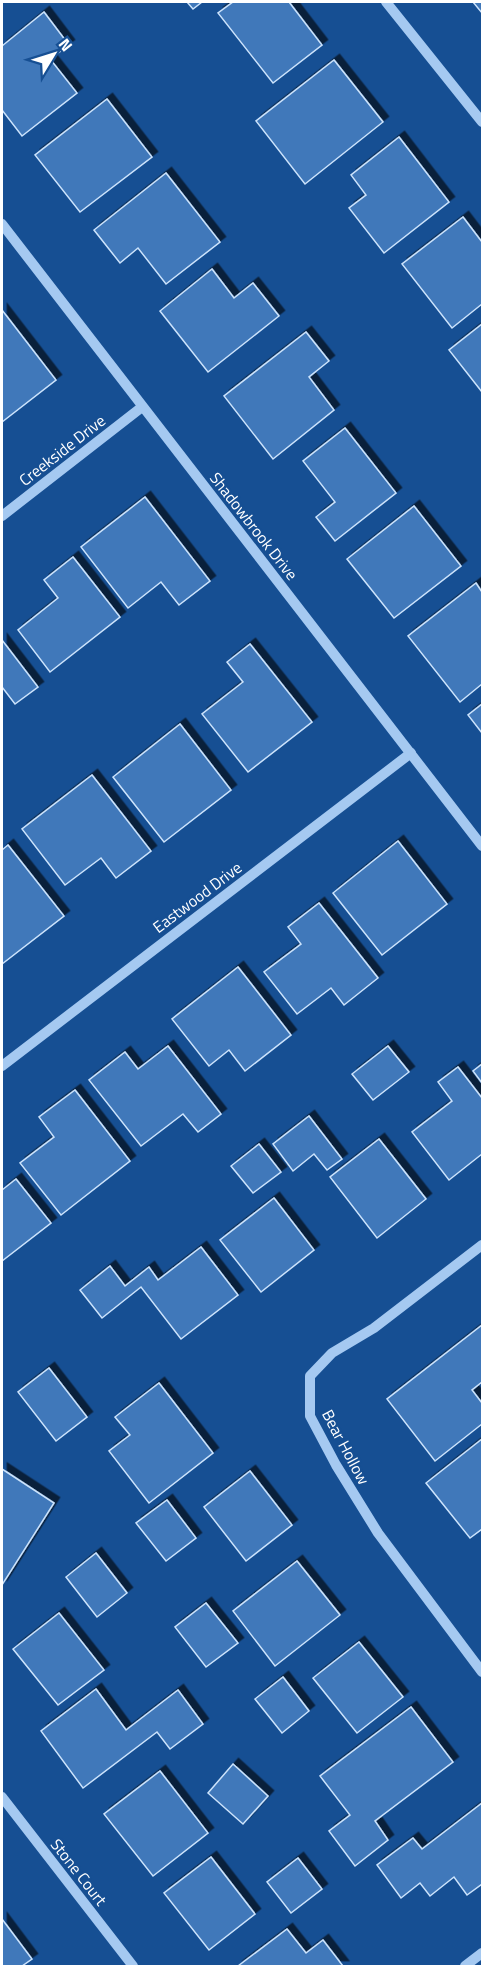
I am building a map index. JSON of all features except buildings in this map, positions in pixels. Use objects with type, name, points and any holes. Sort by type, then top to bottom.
[{"type":"street","points":[[386,2],[483,122]]},
{"type":"street","name":"Shadowbrook Drive","points":[[2,224],[483,846]]},
{"type":"street","name":"Creekside Drive","points":[[2,516],[142,407]]},
{"type":"street","name":"Eastwood Drive","points":[[2,1066],[411,753]]},
{"type":"street","name":"Bear Hollow","points":[[483,1245],[374,1328],[332,1353],[310,1376],[310,1416],[336,1465],[378,1533],[483,1672]]},
{"type":"street","name":"Stone Court","points":[[2,1797],[133,1966]]},
{"type":"street","points":[[465,1966],[483,1953]]}]
